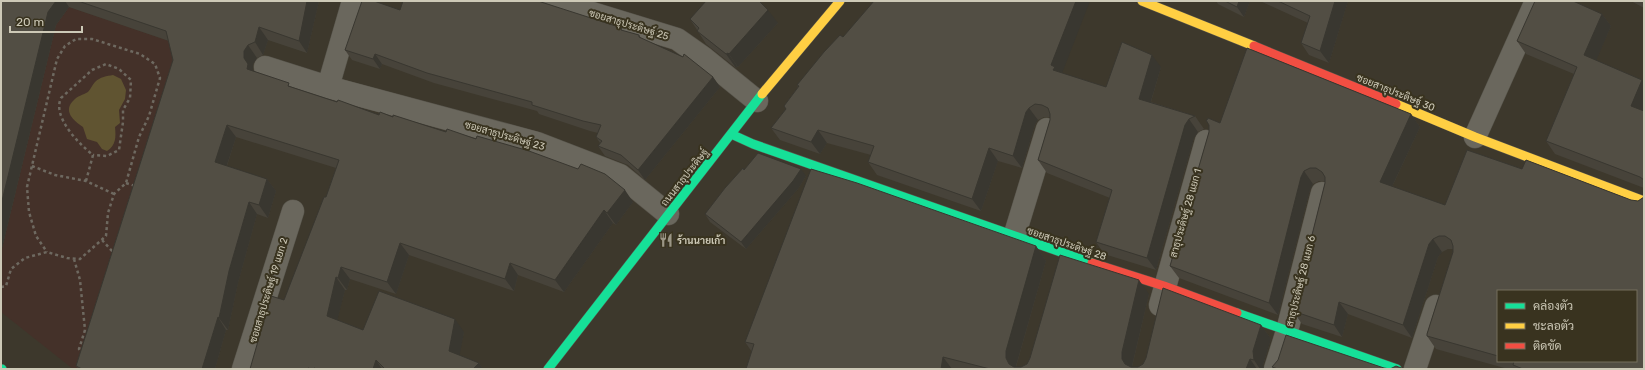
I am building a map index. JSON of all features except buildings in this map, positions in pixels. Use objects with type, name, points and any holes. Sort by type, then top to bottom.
[{"type":"street","points":[[328,87],[353,1]]},
{"type":"street","name":"ซอยสาธุประดิษฐ์ 25","points":[[553,1],[678,39],[757,101]]},
{"type":"street","name":"ถนนสาธุประดิษฐ์","points":[[548,369],[757,101],[840,1]]},
{"type":"street","name":"ซอยสาธุประดิษฐ์ 30","points":[[1142,1],[1475,137],[1644,201]]},
{"type":"street","points":[[1475,137],[1536,1]]},
{"type":"street","name":"ซอยสาธุประดิษฐ์ 23","points":[[266,67],[328,87],[537,143],[620,175],[668,214]]},
{"type":"street","points":[[1014,237],[1047,130]]},
{"type":"street","name":"ซอยสาธุประดิษฐ์ 28","points":[[732,134],[753,144],[1014,237],[1164,286],[1397,369]]},
{"type":"street","name":"สาธุประดิษฐ์ 28 แยก 1","points":[[1155,324],[1164,286],[1206,141]]},
{"type":"street","name":"สาธุประดิษฐ์ 28 แยก 6","points":[[1275,369],[1287,331],[1322,193]]},
{"type":"street","name":"ซอยสาธุประดิษฐ์ 19 แยก 2","points":[[243,369],[293,211]]},
{"type":"street","points":[[1055,275],[1061,253]]},
{"type":"street","points":[[1415,369],[1441,290]]},
{"type":"path","points":[[1,287],[6,286],[11,269],[25,258],[47,252],[74,259],[80,259],[106,236],[108,213],[114,194],[126,183],[139,137],[148,116],[160,78],[155,64],[140,54],[92,39],[76,39],[65,46],[57,59],[27,187],[28,212],[36,236],[47,252]]},
{"type":"path","points":[[106,64],[119,69],[131,80],[130,98],[123,110],[119,150],[107,156],[94,155],[80,144],[71,133],[62,117],[58,104],[61,98],[92,70],[106,64]]},
{"type":"path","points":[[86,181],[94,155]]},
{"type":"path","points":[[32,166],[55,174],[86,181],[114,194]]},
{"type":"path","points":[[126,183],[139,187]]},
{"type":"path","points":[[102,240],[112,251],[118,253]]},
{"type":"path","points":[[74,259],[80,280],[85,330],[80,349],[86,360]]},
{"type":"shaded area","points":[[69,7],[175,43],[182,73],[88,369],[73,369],[1,312],[1,253],[56,25]]},
{"type":"shaded area","points":[[113,75],[121,79],[126,90],[125,99],[119,110],[120,123],[115,127],[115,140],[110,149],[107,151],[102,149],[97,142],[87,139],[83,127],[73,119],[69,112],[69,108],[75,99],[88,92],[97,80]]},
{"type":"traffic: fast","points":[[548,369],[762,94]]},
{"type":"traffic: fast","points":[[731,134],[753,144],[1092,263]]},
{"type":"traffic: fast","points":[[1237,313],[1397,369]]},
{"type":"traffic: slow","points":[[762,94],[840,1]]},
{"type":"traffic: slow","points":[[1142,1],[1254,46]]},
{"type":"traffic: slow","points":[[1396,104],[1475,137],[1644,201]]},
{"type":"traffic: jam","points":[[1254,46],[1396,104]]},
{"type":"traffic: jam","points":[[1092,263],[1164,286],[1237,313]]},
{"type":"place","name":"ร้านนายเก้า","points":[[666,240]]}]
